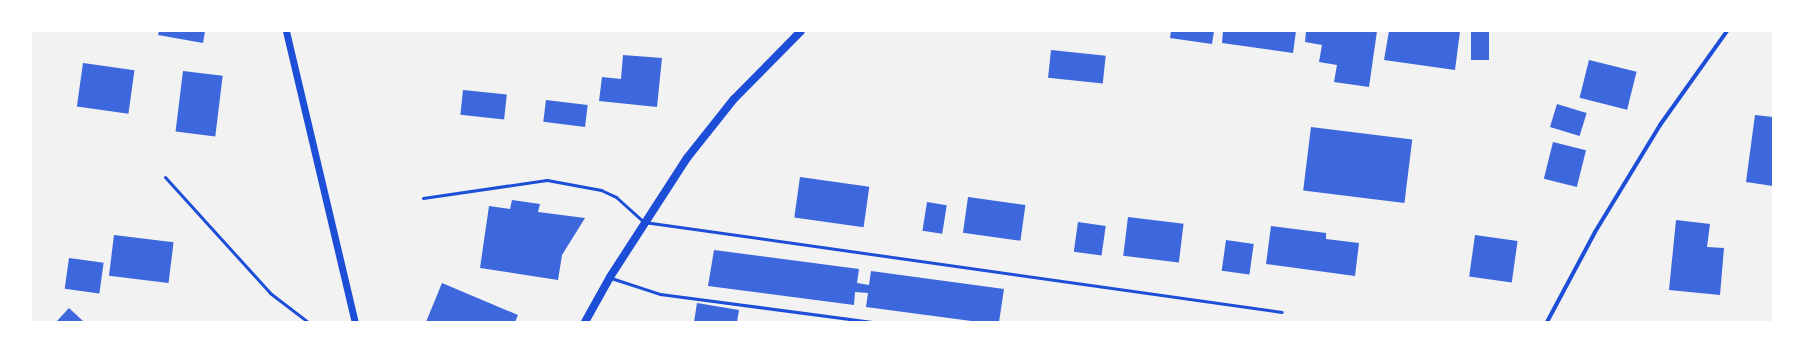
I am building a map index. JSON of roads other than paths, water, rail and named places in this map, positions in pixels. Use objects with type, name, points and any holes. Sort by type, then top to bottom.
[{"type":"main road","points":[[585,322],[610,277],[644,222],[687,158],[734,99],[801,31]]},
{"type":"street","points":[[286,31],[355,322]]},
{"type":"street","points":[[1547,322],[1595,232],[1656,132],[1727,31]]},
{"type":"lane","points":[[166,177],[270,293],[308,322]]},
{"type":"lane","points":[[423,198],[547,180],[601,190],[616,197],[644,222],[1282,312]]},
{"type":"lane","points":[[610,277],[660,294],[872,322]]}]
